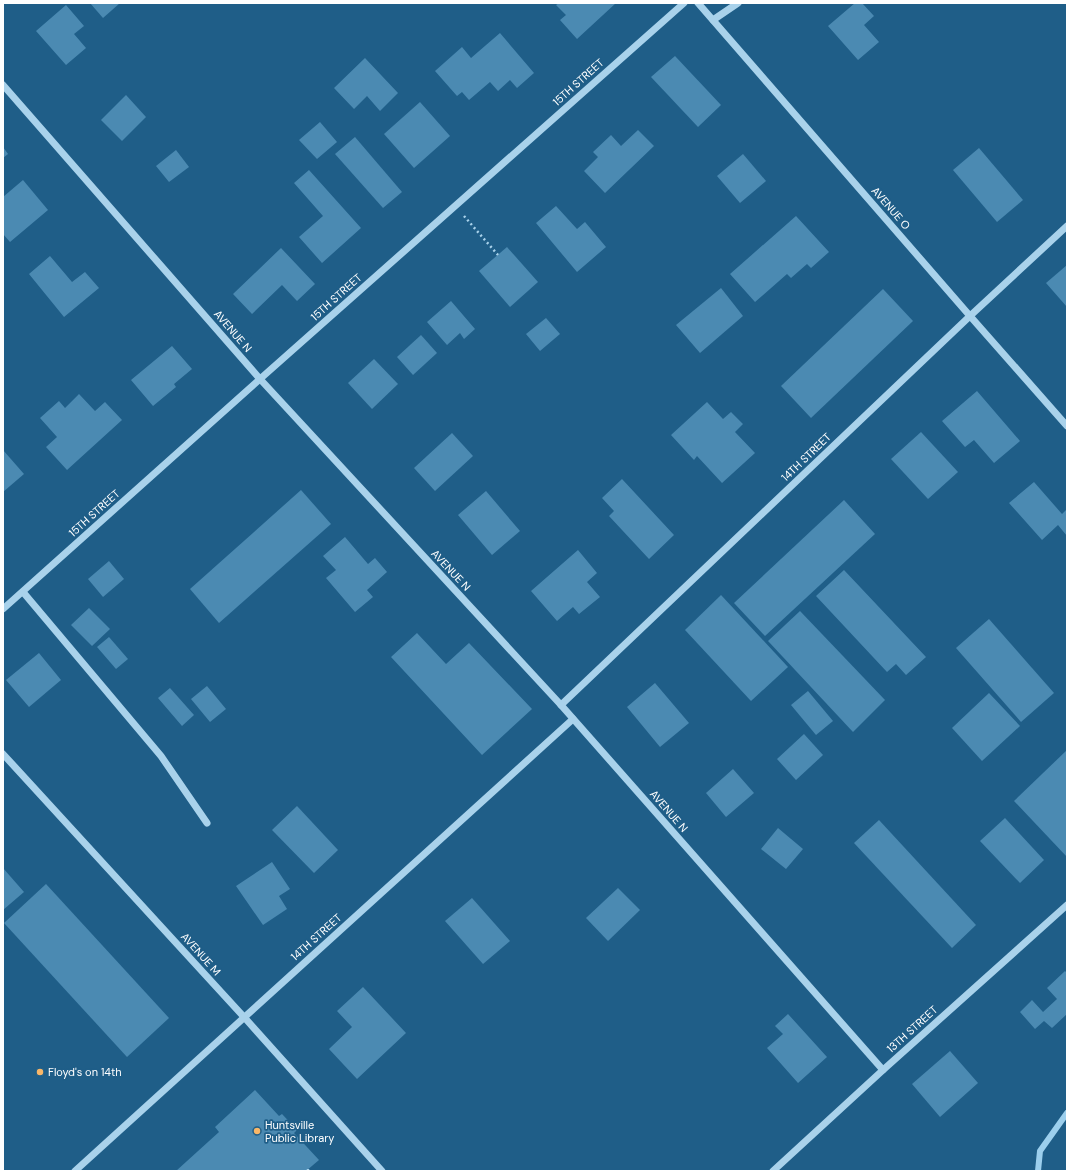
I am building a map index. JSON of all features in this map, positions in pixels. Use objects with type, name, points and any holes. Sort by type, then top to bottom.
[{"type":"street","name":"15TH STREET","points":[[3,609],[684,3]]},
{"type":"street","name":"AVENUE O","points":[[698,3],[1067,426]]},
{"type":"street","points":[[714,20],[738,3]]},
{"type":"street","name":"AVENUE N","points":[[3,86],[260,379],[561,705],[883,1070]]},
{"type":"street","name":"14TH STREET","points":[[561,705],[970,316],[1067,226]]},
{"type":"street","points":[[23,592],[162,756],[207,823]]},
{"type":"street","name":"14TH STREET","points":[[75,1171],[573,719]]},
{"type":"street","name":"AVENUE M","points":[[3,754],[244,1017],[382,1171]]},
{"type":"street","name":"13TH STREET","points":[[773,1171],[1067,905]]},
{"type":"path","points":[[455,206],[498,255]]},
{"type":"building","points":[[90,3],[120,3],[103,18]]},
{"type":"building","points":[[559,3],[616,3],[577,39],[560,20],[566,15],[556,5]]},
{"type":"building","points":[[855,3],[862,3],[874,16],[864,25],[879,42],[858,60],[828,26]]},
{"type":"building","points":[[66,5],[84,26],[74,34],[86,48],[66,65],[36,31]]},
{"type":"building","points":[[500,33],[534,73],[517,88],[510,80],[498,91],[490,82],[469,100],[462,92],[457,96],[435,71],[462,47],[471,58]]},
{"type":"building","points":[[675,56],[721,105],[698,127],[651,77]]},
{"type":"building","points":[[365,58],[398,93],[380,111],[367,96],[354,109],[334,88]]},
{"type":"building","points":[[126,95],[146,117],[122,141],[101,120]]},
{"type":"building","points":[[420,102],[450,136],[414,168],[384,134]]},
{"type":"building","points":[[320,122],[337,142],[317,159],[299,140]]},
{"type":"building","points":[[638,130],[654,146],[605,193],[584,171],[598,157],[593,152],[611,135],[621,146]]},
{"type":"building","points":[[355,137],[402,192],[383,208],[335,154]]},
{"type":"building","points":[[3,147],[8,154],[3,158]]},
{"type":"building","points":[[979,148],[1023,200],[997,222],[953,170]]},
{"type":"building","points":[[176,150],[189,167],[169,182],[156,166]]},
{"type":"building","points":[[743,154],[766,181],[740,203],[717,176]]},
{"type":"building","points":[[309,170],[361,228],[322,263],[299,237],[323,216],[294,183]]},
{"type":"building","points":[[23,180],[48,210],[10,242],[3,234],[3,197]]},
{"type":"building","points":[[556,206],[577,229],[585,222],[606,247],[577,272],[536,223]]},
{"type":"building","points":[[796,216],[829,252],[811,268],[807,264],[791,278],[787,274],[755,302],[730,274]]},
{"type":"building","points":[[507,247],[538,282],[510,307],[479,271]]},
{"type":"building","points":[[281,248],[315,284],[297,301],[282,285],[252,314],[233,294]]},
{"type":"building","points":[[50,256],[72,282],[85,272],[99,288],[64,317],[29,274]]},
{"type":"building","points":[[1067,265],[1067,307],[1046,283]]},
{"type":"building","points":[[721,288],[743,316],[700,353],[676,325]]},
{"type":"building","points":[[883,289],[913,321],[811,418],[781,386]]},
{"type":"building","points":[[451,301],[475,329],[464,339],[460,333],[447,345],[427,322]]},
{"type":"building","points":[[546,318],[560,334],[540,351],[526,334]]},
{"type":"building","points":[[421,335],[437,353],[413,375],[397,357]]},
{"type":"building","points":[[172,346],[192,369],[174,384],[176,387],[153,406],[131,380]]},
{"type":"building","points":[[374,359],[398,384],[372,409],[348,383]]},
{"type":"building","points":[[977,391],[1020,441],[994,463],[974,440],[965,447],[942,421]]},
{"type":"building","points":[[79,394],[95,411],[105,402],[122,420],[67,470],[46,447],[57,437],[40,418],[59,401],[65,408]]},
{"type":"building","points":[[707,402],[723,419],[731,412],[743,424],[735,432],[755,453],[722,483],[697,456],[694,460],[671,435]]},
{"type":"building","points":[[921,432],[958,472],[928,499],[891,459]]},
{"type":"building","points":[[452,433],[473,456],[435,491],[414,468]]},
{"type":"building","points":[[3,450],[24,474],[3,492]]},
{"type":"building","points":[[622,479],[674,535],[649,559],[609,516],[614,511],[602,498]]},
{"type":"building","points":[[1034,482],[1062,514],[1067,509],[1067,536],[1058,525],[1042,540],[1009,503]]},
{"type":"building","points":[[301,490],[331,524],[219,623],[190,589]]},
{"type":"building","points":[[486,491],[520,531],[492,555],[458,515]]},
{"type":"building","points":[[844,500],[875,534],[765,636],[734,603]]},
{"type":"building","points":[[345,537],[368,564],[375,558],[387,572],[367,590],[373,597],[355,612],[326,578],[336,570],[323,556]]},
{"type":"building","points":[[578,550],[597,573],[587,582],[600,597],[579,614],[573,607],[557,621],[531,591]]},
{"type":"building","points":[[109,561],[124,579],[103,597],[88,579]]},
{"type":"building","points":[[844,570],[926,657],[906,675],[896,664],[887,672],[816,596]]},
{"type":"building","points":[[721,595],[788,667],[751,701],[685,630]]},
{"type":"building","points":[[89,608],[110,629],[92,646],[71,625]]},
{"type":"building","points":[[800,611],[885,700],[853,732],[768,641]]},
{"type":"building","points":[[989,619],[1054,693],[1021,722],[956,648]]},
{"type":"building","points":[[417,633],[446,664],[469,643],[532,709],[482,755],[391,657]]},
{"type":"building","points":[[109,637],[128,659],[116,669],[97,647]]},
{"type":"building","points":[[39,653],[61,680],[29,707],[6,680]]},
{"type":"building","points":[[655,683],[689,723],[660,747],[627,707]]},
{"type":"building","points":[[207,686],[226,709],[210,722],[191,699]]},
{"type":"building","points":[[170,688],[194,715],[182,726],[158,698]]},
{"type":"building","points":[[808,691],[833,721],[816,735],[791,705]]},
{"type":"building","points":[[989,693],[1020,726],[982,761],[952,728]]},
{"type":"building","points":[[804,734],[823,755],[796,780],[777,759]]},
{"type":"building","points":[[1067,750],[1067,857],[1014,801]]},
{"type":"building","points":[[733,769],[754,793],[726,817],[706,793]]},
{"type":"building","points":[[297,806],[338,850],[314,873],[272,830]]},
{"type":"building","points":[[1005,818],[1044,860],[1020,883],[980,841]]},
{"type":"building","points":[[879,820],[976,925],[952,948],[854,843]]},
{"type":"building","points":[[778,828],[803,849],[786,869],[761,849]]},
{"type":"building","points":[[272,862],[290,889],[279,896],[287,909],[263,925],[236,886]]},
{"type":"building","points":[[3,868],[24,892],[3,910]]},
{"type":"building","points":[[46,884],[169,1018],[127,1057],[4,923]]},
{"type":"building","points":[[618,888],[640,910],[608,941],[586,918]]},
{"type":"building","points":[[472,898],[510,941],[483,964],[445,921]]},
{"type":"building","points":[[1065,971],[1067,973],[1067,1014],[1052,1028],[1044,1021],[1035,1029],[1020,1012],[1032,1000],[1043,1012],[1057,999],[1047,988]]},
{"type":"building","points":[[363,987],[406,1033],[357,1079],[329,1049],[352,1027],[337,1011]]},
{"type":"building","points":[[788,1014],[827,1057],[798,1083],[767,1048],[783,1034],[775,1026]]},
{"type":"building","points":[[950,1051],[978,1083],[940,1117],[912,1084]]},
{"type":"building","name":"Huntsville Public Library","points":[[255,1090],[279,1116],[282,1114],[297,1130],[294,1133],[319,1160],[306,1171],[176,1171],[219,1132],[215,1127]]},
{"type":"waterway","points":[[1038,1171],[1040,1151],[1067,1113]]},
{"type":"place","name":"Floyd's on 14th","points":[[40,1072]]},
{"type":"place","name":"Huntsville Public Library","points":[[257,1131]]}]
